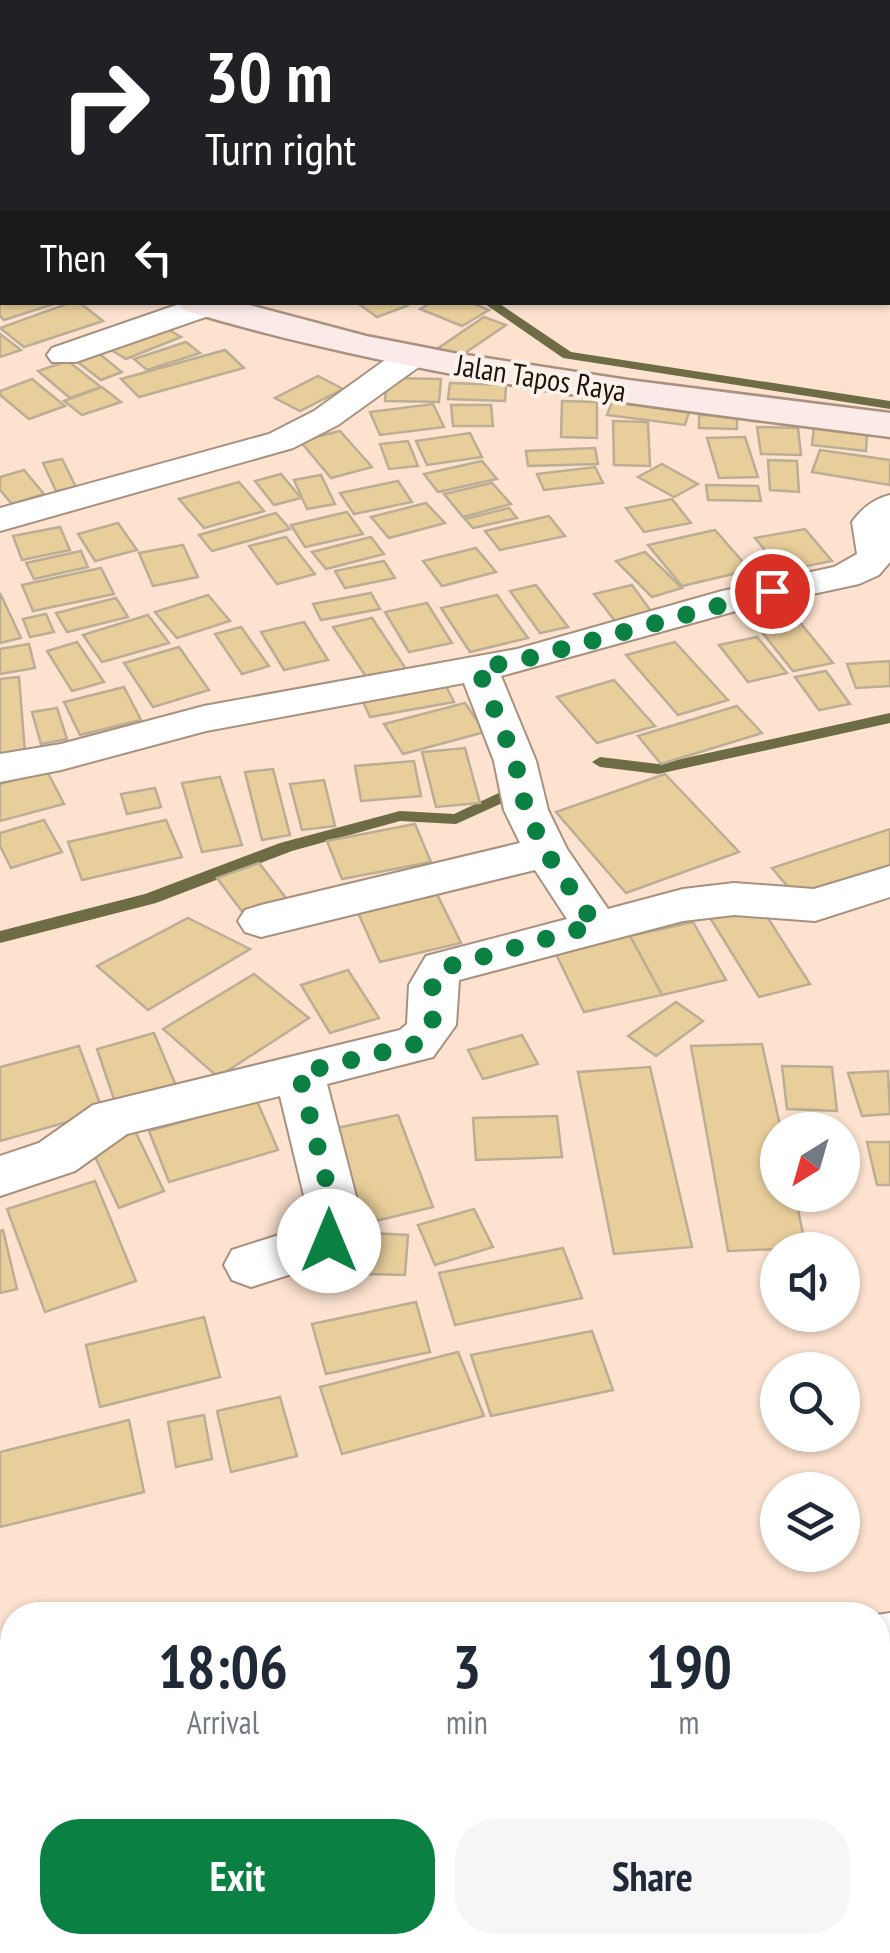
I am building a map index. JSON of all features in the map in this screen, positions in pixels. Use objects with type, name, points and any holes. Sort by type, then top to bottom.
[{"type":"main road","name":"Jalan Tapos Raya","points":[[205,305],[411,357],[529,378],[890,425]]},
{"type":"street","points":[[64,355],[198,305]]},
{"type":"street","points":[[0,520],[281,441],[326,418],[411,357]]},
{"type":"street","points":[[0,768],[61,757],[204,719],[522,660],[736,599],[845,576],[866,567],[876,555],[871,522],[890,506]]},
{"type":"street","points":[[478,668],[515,761],[526,810],[546,852],[595,925]]},
{"type":"street","points":[[261,920],[546,852]]},
{"type":"street","points":[[0,1176],[57,1157],[111,1119],[416,1044],[428,1035],[434,1023],[433,982],[443,968],[683,905],[734,900],[815,905],[886,887]]},
{"type":"street","points":[[251,1266],[329,1241],[334,1227],[333,1208],[299,1073]]},
{"type":"building","points":[[0,305],[51,305],[4,320]]},
{"type":"building","points":[[64,305],[83,305],[103,321],[24,347],[0,328]]},
{"type":"building","points":[[360,305],[407,306],[377,317]]},
{"type":"building","points":[[427,305],[477,305],[489,310],[462,326],[420,309]]},
{"type":"building","points":[[484,317],[506,325],[456,359],[434,351]]},
{"type":"building","points":[[163,326],[181,337],[126,359],[108,348]]},
{"type":"building","points":[[0,334],[21,350],[0,357]]},
{"type":"building","points":[[186,342],[200,353],[147,370],[134,359]]},
{"type":"building","points":[[225,350],[244,368],[139,397],[121,379]]},
{"type":"building","points":[[97,352],[122,372],[101,380],[75,360]]},
{"type":"building","points":[[68,361],[101,387],[70,398],[38,371]]},
{"type":"building","points":[[318,376],[343,389],[300,411],[275,398]]},
{"type":"building","points":[[387,378],[441,379],[439,402],[385,401]]},
{"type":"building","points":[[32,379],[65,406],[29,419],[0,395],[0,391]]},
{"type":"building","points":[[450,383],[506,385],[505,401],[448,399]]},
{"type":"building","points":[[102,387],[121,402],[82,415],[64,401]]},
{"type":"building","points":[[562,401],[597,402],[597,438],[561,437]]},
{"type":"building","points":[[612,402],[689,412],[685,425],[607,415]]},
{"type":"building","points":[[433,404],[444,427],[380,435],[370,412]]},
{"type":"building","points":[[451,405],[491,405],[493,426],[453,426]]},
{"type":"building","points":[[699,415],[737,416],[737,429],[699,428]]},
{"type":"building","points":[[613,421],[648,422],[650,466],[614,465]]},
{"type":"building","points":[[757,427],[798,428],[801,455],[761,454]]},
{"type":"building","points":[[814,427],[867,432],[866,451],[812,445]]},
{"type":"building","points":[[340,431],[372,467],[331,478],[300,441]]},
{"type":"building","points":[[470,433],[482,457],[427,465],[416,441]]},
{"type":"building","points":[[745,437],[758,477],[719,478],[707,438]]},
{"type":"building","points":[[408,441],[418,466],[389,469],[380,444]]},
{"type":"building","points":[[595,448],[598,464],[528,466],[526,451]]},
{"type":"building","points":[[820,450],[890,460],[890,485],[812,472]]},
{"type":"building","points":[[62,459],[76,487],[56,491],[43,463]]},
{"type":"building","points":[[768,460],[797,461],[799,492],[770,490]]},
{"type":"building","points":[[482,461],[497,479],[438,492],[424,474]]},
{"type":"building","points":[[662,464],[698,484],[674,497],[638,477]]},
{"type":"building","points":[[595,467],[603,483],[544,490],[537,474]]},
{"type":"building","points":[[24,470],[44,494],[12,504],[0,490],[0,477]]},
{"type":"building","points":[[281,474],[301,498],[274,505],[255,481]]},
{"type":"building","points":[[321,475],[335,504],[307,509],[294,480]]},
{"type":"building","points":[[398,481],[412,502],[354,514],[340,493]]},
{"type":"building","points":[[239,482],[264,511],[204,528],[179,499]]},
{"type":"building","points":[[492,483],[511,504],[463,517],[444,494]]},
{"type":"building","points":[[706,485],[758,486],[761,501],[708,500]]},
{"type":"building","points":[[672,499],[691,523],[644,532],[626,508]]},
{"type":"building","points":[[426,503],[445,523],[389,538],[371,517]]},
{"type":"building","points":[[509,508],[517,518],[473,528],[465,519]]},
{"type":"building","points":[[347,512],[363,534],[305,547],[291,525]]},
{"type":"building","points":[[276,513],[290,529],[212,551],[199,535]]},
{"type":"building","points":[[549,516],[565,536],[500,550],[485,531]]},
{"type":"building","points":[[118,523],[137,550],[95,561],[78,534]]},
{"type":"building","points":[[60,527],[70,550],[22,560],[13,536]]},
{"type":"building","points":[[805,529],[832,561],[782,571],[755,538]]},
{"type":"building","points":[[715,530],[750,570],[682,586],[648,545]]},
{"type":"building","points":[[286,537],[315,574],[277,584],[249,546]]},
{"type":"building","points":[[371,537],[384,554],[326,569],[312,552]]},
{"type":"building","points":[[183,545],[198,577],[153,586],[139,553]]},
{"type":"building","points":[[476,548],[496,572],[442,586],[423,561]]},
{"type":"building","points":[[81,551],[88,567],[34,579],[26,563]]},
{"type":"building","points":[[645,552],[682,588],[652,597],[616,561]]},
{"type":"building","points":[[384,561],[395,578],[345,588],[335,571]]},
{"type":"building","points":[[101,568],[114,594],[33,611],[22,585]]},
{"type":"building","points":[[536,585],[568,627],[540,633],[510,591]]},
{"type":"building","points":[[632,585],[653,614],[615,621],[594,594]]},
{"type":"building","points":[[0,593],[21,638],[0,643]]},
{"type":"building","points":[[371,593],[380,609],[321,620],[313,604]]},
{"type":"building","points":[[208,595],[230,621],[177,638],[155,612]]},
{"type":"building","points":[[497,595],[528,638],[470,652],[441,608]]},
{"type":"building","points":[[116,598],[128,617],[67,632],[56,613]]},
{"type":"building","points":[[781,599],[833,663],[793,671],[742,607]]},
{"type":"building","points":[[427,603],[452,643],[409,652],[385,612]]},
{"type":"building","points":[[46,614],[54,632],[30,637],[23,619]]},
{"type":"building","points":[[148,615],[169,643],[102,662],[83,635]]},
{"type":"building","points":[[372,618],[406,669],[367,678],[333,627]]},
{"type":"building","points":[[304,622],[328,660],[284,670],[261,632]]},
{"type":"building","points":[[241,627],[269,666],[242,674],[215,634]]},
{"type":"building","points":[[757,637],[787,673],[748,682],[719,645]]},
{"type":"building","points":[[77,642],[104,682],[72,691],[47,651]]},
{"type":"building","points":[[675,642],[728,700],[678,715],[626,655]]},
{"type":"building","points":[[29,644],[35,668],[0,674],[0,649]]},
{"type":"building","points":[[179,647],[209,690],[153,707],[124,663]]},
{"type":"building","points":[[890,661],[890,686],[856,688],[847,664]]},
{"type":"building","points":[[826,671],[850,704],[819,710],[795,677]]},
{"type":"building","points":[[19,677],[25,753],[0,756],[0,679]]},
{"type":"building","points":[[443,680],[454,702],[370,717],[360,695]]},
{"type":"building","points":[[614,680],[655,726],[597,743],[557,697]]},
{"type":"building","points":[[124,687],[141,720],[80,735],[64,702]]},
{"type":"building","points":[[465,703],[485,732],[403,754],[384,724]]},
{"type":"building","points":[[737,706],[762,733],[661,764],[638,736]]},
{"type":"building","points":[[57,708],[67,739],[41,744],[32,712]]},
{"type":"building","points":[[465,748],[480,803],[436,807],[422,752]]},
{"type":"building","points":[[414,761],[421,796],[361,801],[355,766]]},
{"type":"building","points":[[273,769],[290,835],[262,840],[245,772]]},
{"type":"building","points":[[47,771],[64,804],[0,821],[0,784]]},
{"type":"building","points":[[665,774],[739,852],[626,893],[556,812]]},
{"type":"building","points":[[220,777],[242,845],[202,852],[182,783]]},
{"type":"building","points":[[324,780],[335,826],[302,830],[290,784]]},
{"type":"building","points":[[155,788],[161,807],[127,814],[121,794]]},
{"type":"building","points":[[44,820],[62,852],[11,868],[0,846],[0,833]]},
{"type":"building","points":[[166,820],[182,857],[82,880],[68,842]]},
{"type":"building","points":[[415,824],[431,862],[342,879],[327,841]]},
{"type":"building","points":[[890,829],[890,870],[800,901],[772,868]]},
{"type":"building","points":[[259,863],[289,902],[247,918],[217,878]]},
{"type":"building","points":[[434,888],[461,943],[380,962],[355,906]]},
{"type":"building","points":[[759,904],[810,984],[759,997],[709,916]]},
{"type":"building","points":[[188,918],[250,949],[148,1010],[97,966]]},
{"type":"building","points":[[693,922],[726,980],[662,995],[630,936]]},
{"type":"building","points":[[630,936],[662,995],[584,1012],[555,952]]},
{"type":"building","points":[[348,970],[379,1018],[330,1033],[301,985]]},
{"type":"building","points":[[254,974],[309,1018],[218,1077],[163,1029]]},
{"type":"building","points":[[676,1002],[703,1021],[656,1056],[628,1036]]},
{"type":"building","points":[[154,1033],[177,1088],[116,1105],[97,1049]]},
{"type":"building","points":[[522,1035],[538,1064],[483,1079],[468,1050]]},
{"type":"building","points":[[762,1044],[777,1112],[760,1112],[760,1212],[799,1212],[803,1232],[760,1232],[760,1250],[728,1251],[691,1046]]},
{"type":"building","points":[[79,1046],[103,1112],[0,1141],[0,1067]]},
{"type":"building","points":[[782,1066],[832,1067],[837,1111],[787,1109]]},
{"type":"building","points":[[650,1067],[692,1247],[614,1254],[578,1072]]},
{"type":"building","points":[[888,1071],[890,1114],[862,1116],[848,1073]]},
{"type":"building","points":[[257,1101],[278,1150],[169,1182],[149,1131]]},
{"type":"building","points":[[398,1115],[433,1207],[351,1227],[318,1132]]},
{"type":"building","points":[[557,1116],[562,1157],[476,1160],[473,1118]]},
{"type":"building","points":[[135,1131],[164,1191],[119,1208],[90,1146]]},
{"type":"building","points":[[867,1142],[890,1142],[890,1185],[877,1185]]},
{"type":"building","points":[[95,1181],[136,1281],[45,1312],[7,1209]]},
{"type":"building","points":[[474,1209],[493,1247],[435,1265],[418,1225]]},
{"type":"building","points":[[3,1230],[17,1289],[0,1293],[0,1231]]},
{"type":"building","points":[[370,1233],[408,1235],[405,1275],[366,1274]]},
{"type":"building","points":[[563,1248],[582,1298],[455,1325],[439,1273]]},
{"type":"building","points":[[416,1302],[430,1352],[326,1374],[312,1324]]},
{"type":"building","points":[[204,1317],[220,1377],[100,1407],[86,1345]]},
{"type":"building","points":[[592,1331],[613,1390],[491,1416],[471,1355]]},
{"type":"building","points":[[458,1352],[484,1416],[342,1454],[320,1387]]},
{"type":"building","points":[[280,1397],[297,1456],[231,1472],[217,1411]]},
{"type":"building","points":[[204,1415],[212,1459],[176,1467],[168,1422]]},
{"type":"building","points":[[129,1420],[144,1492],[0,1527],[0,1452]]},
{"type":"waterway","points":[[492,305],[567,355],[890,405]]},
{"type":"waterway","points":[[600,762],[658,769],[890,718]]},
{"type":"waterway","points":[[0,937],[150,899],[286,847],[400,816],[456,819],[503,796]]},
{"type":"route","points":[[329,1241],[334,1227],[333,1208],[299,1073],[416,1044],[428,1035],[434,1023],[433,982],[435,974],[443,968],[595,925],[546,852],[526,810],[515,761],[478,668],[522,660],[772,591]]}]
